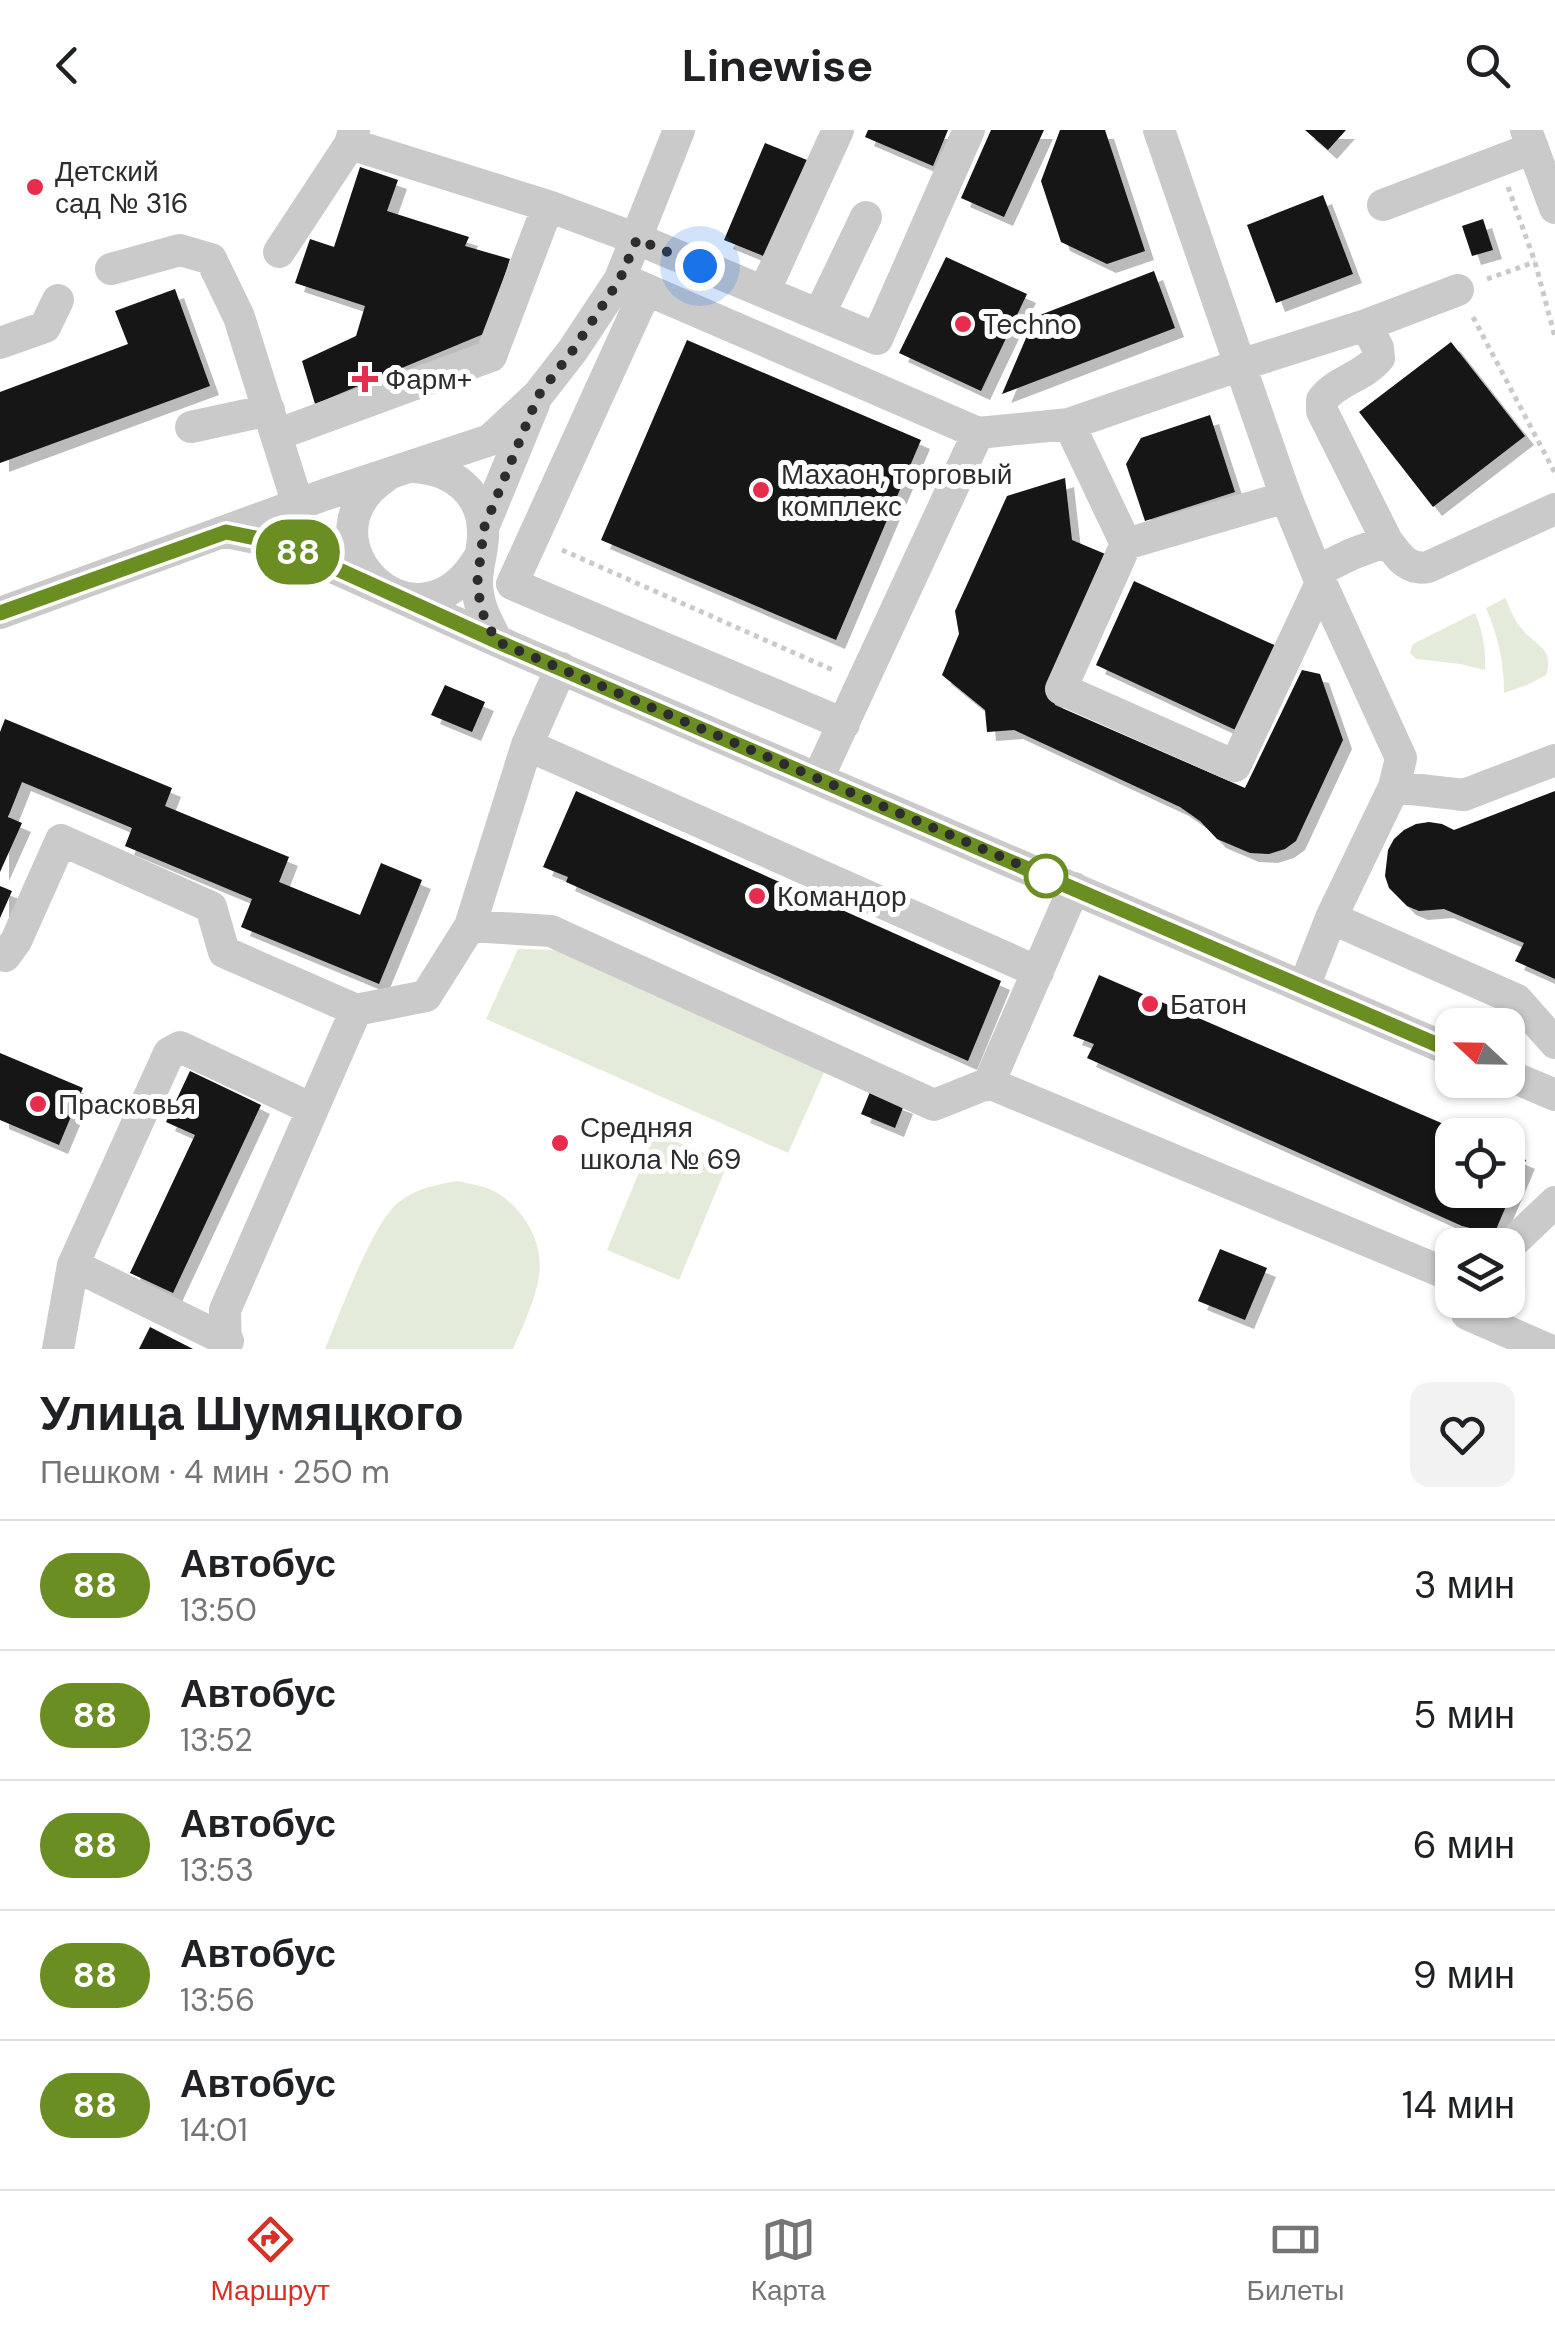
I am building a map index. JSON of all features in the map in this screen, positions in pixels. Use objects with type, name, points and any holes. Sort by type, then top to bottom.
[{"type":"street","points":[[679,130],[637,239],[634,284],[512,584],[844,724]]},
{"type":"street","points":[[764,292],[838,130]]},
{"type":"street","points":[[279,252],[352,137],[637,239],[876,339],[969,130]]},
{"type":"street","points":[[1160,130],[1286,497],[1401,758],[1394,788],[1331,918],[1304,987]]},
{"type":"street","points":[[1382,205],[1499,161],[1530,139],[1555,208]]},
{"type":"street","points":[[191,427],[273,422],[491,356],[548,206]]},
{"type":"street","points":[[820,315],[866,217]]},
{"type":"street","points":[[111,269],[180,250],[211,260],[239,318],[298,506]]},
{"type":"street","points":[[0,613],[490,440],[538,396],[573,350],[634,284]]},
{"type":"street","points":[[634,284],[978,433],[1069,424],[1458,290]]},
{"type":"street","points":[[0,343],[44,328],[58,300]]},
{"type":"street","points":[[1366,324],[1379,358],[1371,367],[1329,391],[1322,400],[1322,410],[1387,541],[1404,563],[1416,570],[1428,568],[1555,509]]},
{"type":"street","points":[[496,641],[482,612],[477,585],[482,542],[479,507],[460,482],[432,468],[400,470],[373,484],[360,501],[353,521],[353,542],[359,562],[384,590],[405,598],[424,598],[458,586],[470,572],[482,542],[538,396]]},
{"type":"street","points":[[1069,424],[1126,544]]},
{"type":"street","points":[[818,778],[978,433]]},
{"type":"street","points":[[1286,497],[1126,544],[1061,689],[1235,766],[1319,577],[1352,554],[1387,541]]},
{"type":"street","points":[[226,532],[304,554],[496,641],[1435,1044]]},
{"type":"street","points":[[0,954],[5,956],[16,940],[61,840],[211,907],[224,952],[356,1010],[426,996],[470,926],[527,745],[561,668]]},
{"type":"street","points":[[527,745],[1038,972]]},
{"type":"street","points":[[1394,788],[1464,794],[1555,760]]},
{"type":"street","points":[[470,926],[551,931],[934,1105],[990,1082],[1074,888]]},
{"type":"street","points":[[1331,918],[1517,1000],[1555,1044]]},
{"type":"street","points":[[227,1345],[224,1310],[356,1010]]},
{"type":"street","points":[[58,1349],[73,1265],[169,1053],[180,1047],[312,1109]]},
{"type":"street","points":[[1525,1080],[1553,1089]]},
{"type":"street","points":[[990,1082],[1435,1269]]},
{"type":"street","points":[[1525,1231],[1555,1202]]},
{"type":"street","points":[[73,1265],[227,1345]]},
{"type":"street","points":[[1476,1318],[1547,1349]]},
{"type":"path","points":[[1499,161],[1535,262],[1555,337]]},
{"type":"path","points":[[1535,262],[1458,290],[1555,473]]},
{"type":"path","points":[[533,537],[838,672]]},
{"type":"green space","points":[[1505,598],[1519,625],[1546,653],[1548,666],[1546,675],[1504,693],[1500,649],[1486,608]]},
{"type":"green space","points":[[1475,613],[1483,641],[1485,670],[1416,659],[1410,653],[1413,644]]},
{"type":"green space","points":[[518,949],[565,950],[826,1068],[788,1153],[486,1019]]},
{"type":"green space","points":[[655,1133],[728,1163],[679,1280],[607,1250]]},
{"type":"green space","points":[[457,1181],[499,1194],[520,1212],[534,1236],[539,1276],[513,1349],[325,1349],[358,1270],[389,1213],[413,1193]]},
{"type":"building","points":[[868,130],[948,130],[933,166],[865,137]]},
{"type":"building","points":[[991,130],[1044,130],[1004,217],[961,198]]},
{"type":"building","points":[[1060,130],[1105,130],[1145,251],[1107,264],[1061,242],[1041,181]]},
{"type":"building","points":[[1305,130],[1346,130],[1328,150]]},
{"type":"building","points":[[765,143],[807,160],[766,257],[724,240]]},
{"type":"building","points":[[360,167],[398,180],[387,211],[469,237],[465,246],[510,259],[486,333],[315,404],[302,361],[356,336],[365,306],[295,283],[310,239],[334,247]]},
{"type":"building","points":[[1323,195],[1353,274],[1276,303],[1247,225]]},
{"type":"building","points":[[1483,219],[1493,250],[1472,256],[1462,226]]},
{"type":"building","name":"Techno","points":[[946,257],[1027,294],[981,391],[899,353]]},
{"type":"building","points":[[1154,271],[1175,328],[1002,394],[1035,317]]},
{"type":"building","points":[[175,289],[210,386],[0,463],[0,392],[128,344],[115,311]]},
{"type":"building","name":"Махаон, торговый комплекс","points":[[687,340],[921,440],[836,640],[601,540]]},
{"type":"building","points":[[1451,342],[1525,436],[1433,507],[1359,412]]},
{"type":"building","points":[[1210,415],[1235,492],[1145,521],[1126,464],[1141,438]]},
{"type":"building","points":[[1065,478],[1072,540],[1110,556],[1052,691],[1055,705],[1245,788],[1302,670],[1320,674],[1343,740],[1296,841],[1285,849],[1269,854],[1250,853],[1217,839],[1180,807],[1014,730],[987,732],[985,710],[942,675],[959,634],[955,611],[1007,496]]},
{"type":"building","points":[[1134,581],[1281,648],[1242,733],[1096,665]]},
{"type":"building","points":[[445,685],[485,702],[472,732],[431,715]]},
{"type":"building","points":[[5,719],[172,788],[165,806],[289,857],[279,882],[360,915],[381,863],[422,880],[379,984],[241,927],[252,899],[125,846],[132,828],[22,782],[8,817],[22,823],[0,872],[0,732]]},
{"type":"building","points":[[576,791],[1001,981],[968,1061],[566,882],[568,877],[543,867]]},
{"type":"building","points":[[1555,791],[1555,979],[1515,961],[1524,943],[1444,909],[1419,911],[1407,906],[1389,888],[1385,876],[1388,850],[1404,830],[1429,822],[1454,830]]},
{"type":"building","points":[[0,886],[12,891],[0,918]]},
{"type":"building","points":[[1099,975],[1435,1120],[1435,1208],[1505,1208],[1497,1228],[1462,1226],[1087,1058],[1094,1044],[1073,1036]]},
{"type":"building","name":"Прасковья","points":[[0,1053],[83,1088],[59,1145],[0,1120]]},
{"type":"building","points":[[190,1071],[261,1105],[173,1293],[130,1273],[195,1135],[166,1122]]},
{"type":"building","points":[[870,1092],[904,1105],[895,1128],[861,1114]]},
{"type":"building","points":[[1220,1249],[1267,1268],[1245,1320],[1198,1301]]},
{"type":"building","points":[[150,1327],[193,1349],[139,1349]]},
{"type":"bus line","name":"88","points":[[0,613],[226,532],[265,540],[1435,1044]]},
{"type":"place","name":"Детский сад № 316","points":[[35,187]]},
{"type":"place","name":"Techno","points":[[963,324]]},
{"type":"place","name":"Фарм+","points":[[365,379]]},
{"type":"place","name":"Махаон, торговый комплекс","points":[[761,490]]},
{"type":"place","name":"Командор","points":[[757,896]]},
{"type":"place","name":"Батон","points":[[1150,1004]]},
{"type":"place","name":"Прасковья","points":[[38,1104]]},
{"type":"place","name":"Средняя школа № 69","points":[[560,1143]]},
{"type":"route","points":[[700,266],[637,239],[620,279],[538,396],[484,528],[477,585],[482,612],[496,641],[1046,876]]}]
